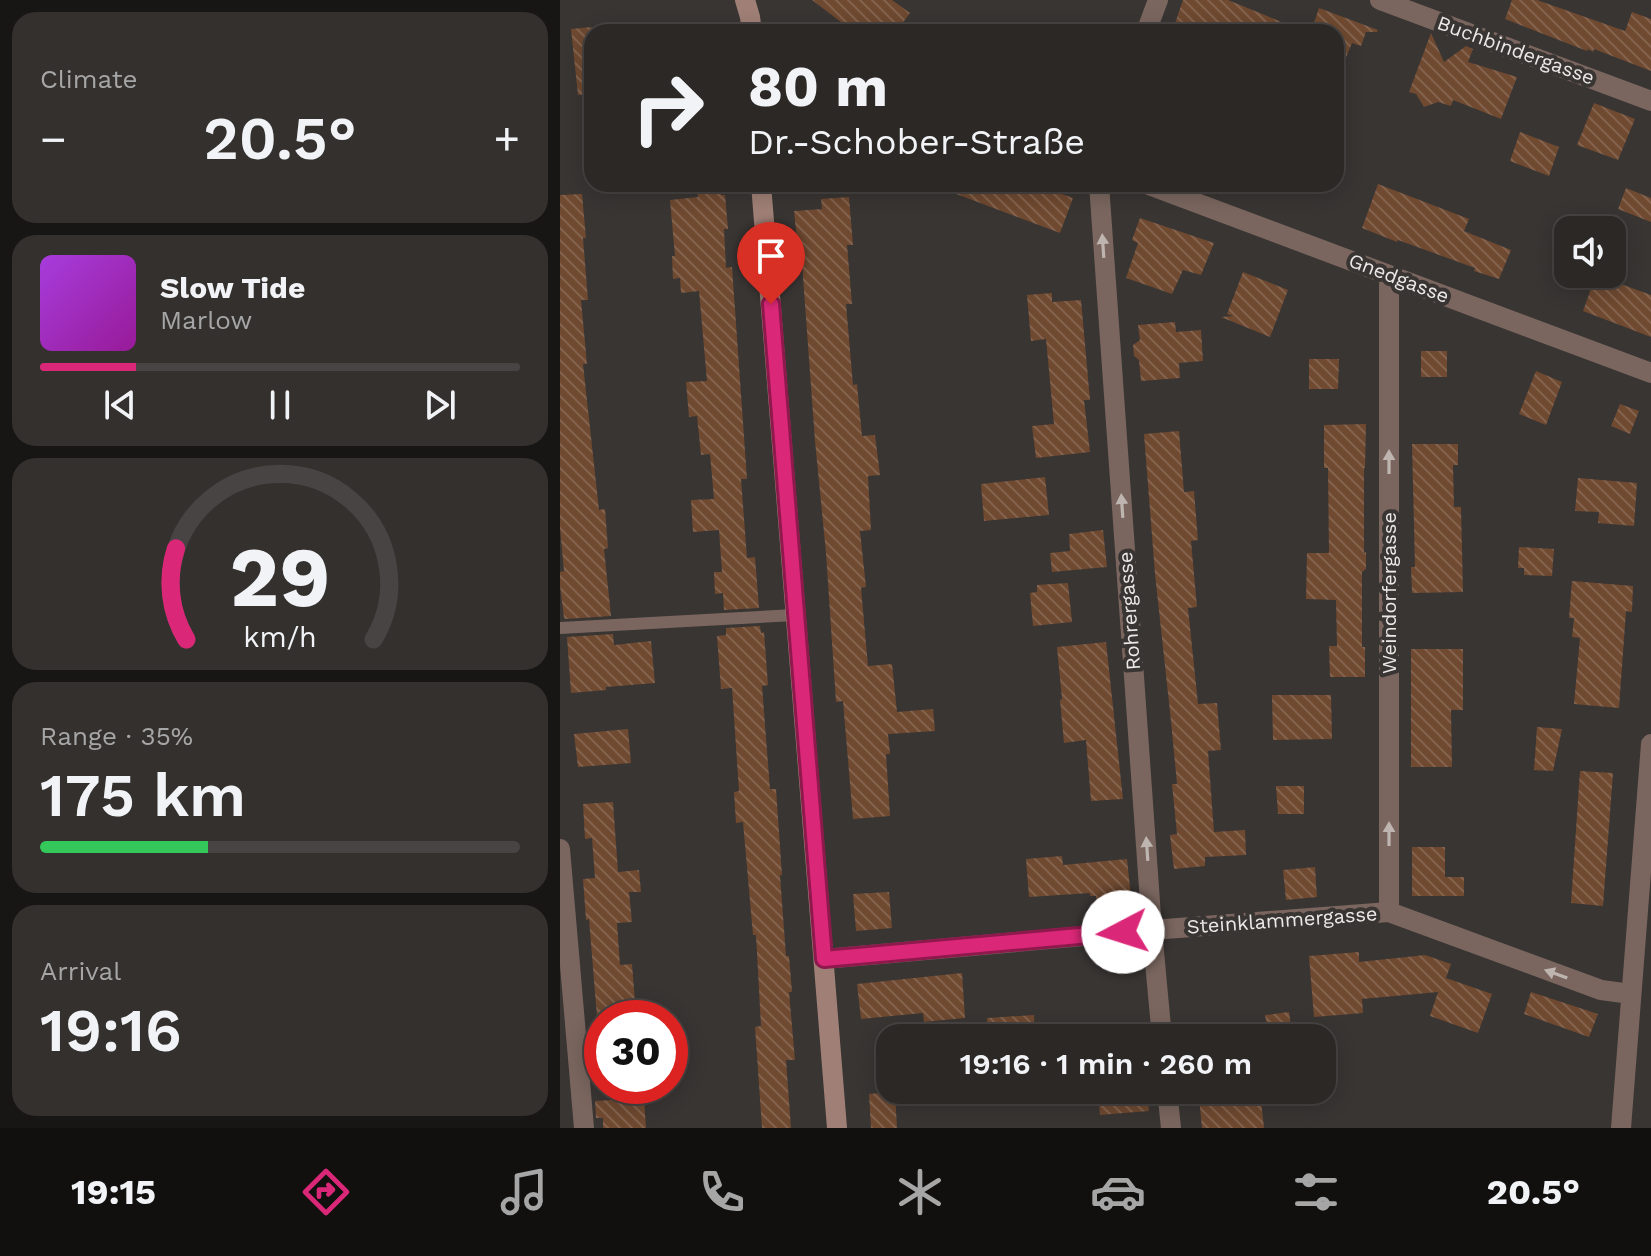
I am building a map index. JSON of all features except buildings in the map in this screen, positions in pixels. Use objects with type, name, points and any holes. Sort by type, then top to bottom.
[{"type":"street","points":[[745,0],[751,24]]},
{"type":"street","points":[[1149,24],[1158,0]]},
{"type":"street","name":"Buchbindergasse","points":[[1380,0],[1651,101]]},
{"type":"street","points":[[762,192],[837,1128]]},
{"type":"street","name":"Rohrergasse","points":[[1100,192],[1161,1024]]},
{"type":"street","name":"Gnedgasse","points":[[1167,192],[1651,373]]},
{"type":"street","name":"Weindorfergasse","points":[[1389,275],[1389,912]]},
{"type":"street","points":[[1621,1128],[1651,744]]},
{"type":"street","points":[[560,849],[584,1128]]},
{"type":"street","name":"Steinklammergasse","points":[[824,959],[1389,912],[1601,990],[1631,994]]},
{"type":"street","points":[[1168,1104],[1171,1128]]},
{"type":"lane","points":[[560,628],[795,615]]},
{"type":"route","points":[[771,304],[824,959],[1123,932]]}]
